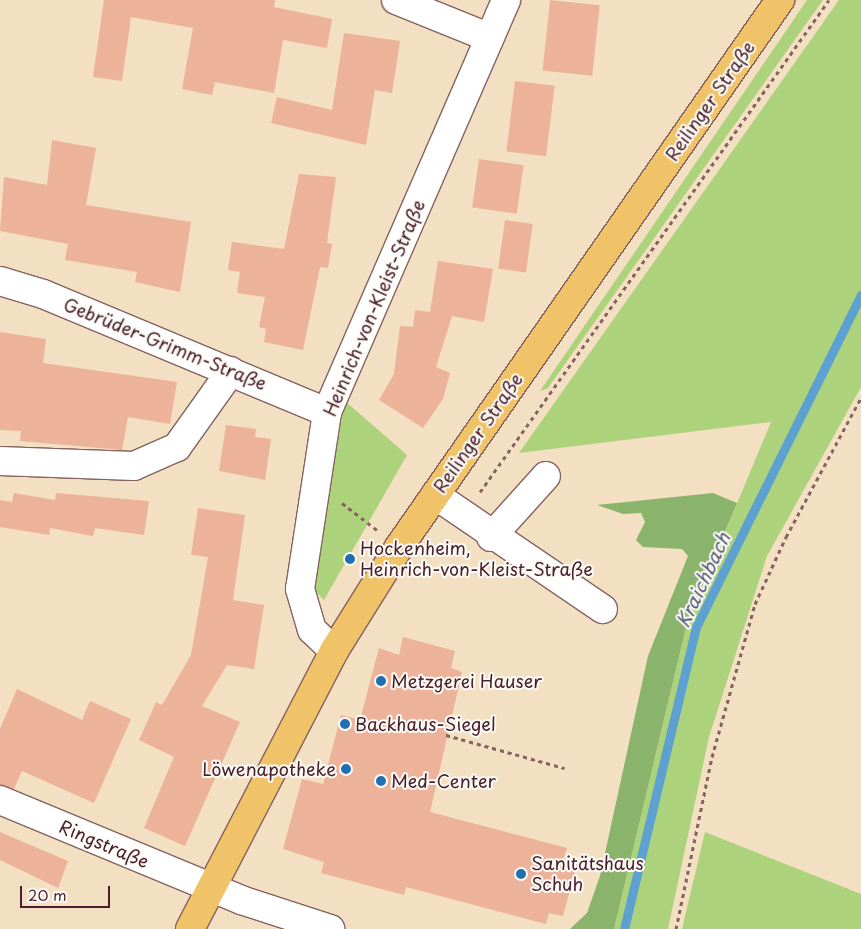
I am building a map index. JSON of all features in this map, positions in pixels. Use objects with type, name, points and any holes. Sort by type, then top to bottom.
[{"type":"main road","name":"Reilinger Straße","points":[[190,929],[209,887],[334,651],[399,546],[780,0]]},
{"type":"street","points":[[396,0],[490,38]]},
{"type":"street","name":"Heinrich-von-Kleist-Straße","points":[[334,651],[312,630],[300,589],[328,412],[506,0]]},
{"type":"street","name":"Gebrüder-Grimm-Straße","points":[[0,281],[44,294],[328,412]]},
{"type":"street","points":[[0,461],[134,466],[177,447],[231,371]]},
{"type":"street","points":[[491,537],[546,476]]},
{"type":"street","points":[[435,495],[491,537],[603,609]]},
{"type":"street","name":"Ringstraße","points":[[0,800],[209,887],[330,929]]},
{"type":"path","points":[[435,495],[481,492],[829,0]]},
{"type":"path","points":[[676,929],[712,757],[756,604],[786,537],[861,398]]},
{"type":"path","points":[[316,483],[399,546]]},
{"type":"path","points":[[446,735],[564,768]]},
{"type":"green space","points":[[807,0],[823,0],[548,388],[540,391]]},
{"type":"green space","points":[[839,0],[861,0],[861,387],[767,556],[709,737],[668,929],[614,929],[687,623],[771,422],[519,453]]},
{"type":"green space","points":[[345,401],[407,455],[324,600],[316,592],[313,574]]},
{"type":"green space","points":[[713,493],[737,503],[687,623],[614,929],[570,929],[587,913],[600,876],[648,656],[688,556],[682,549],[643,547],[636,540],[645,522],[641,513],[623,514],[597,505]]},
{"type":"green space","points":[[705,832],[861,894],[861,929],[682,929]]},
{"type":"building","points":[[104,0],[275,0],[274,7],[332,19],[327,48],[283,40],[274,93],[215,82],[212,95],[182,89],[193,28],[131,17],[122,81],[93,77]]},
{"type":"building","points":[[550,0],[600,5],[592,76],[543,71]]},
{"type":"building","points":[[344,33],[400,41],[392,93],[375,90],[366,145],[271,123],[277,97],[332,110]]},
{"type":"building","points":[[515,81],[555,86],[546,156],[506,151]]},
{"type":"building","points":[[52,140],[96,148],[86,205],[191,222],[180,292],[135,282],[137,272],[65,260],[68,244],[0,231],[4,177],[47,185]]},
{"type":"building","points":[[479,159],[524,165],[517,214],[472,208]]},
{"type":"building","points":[[299,174],[336,177],[327,243],[332,244],[328,268],[320,267],[303,350],[264,342],[266,329],[259,327],[265,297],[237,293],[240,272],[228,270],[232,242],[284,249]]},
{"type":"building","points":[[505,220],[533,224],[526,272],[498,269]]},
{"type":"building","points":[[438,261],[493,269],[484,322],[452,316],[436,367],[450,373],[443,399],[423,428],[379,400],[394,374],[400,326],[413,327],[415,310],[430,312]]},
{"type":"building","points":[[0,332],[46,339],[43,363],[177,382],[170,424],[128,417],[122,450],[20,441],[21,431],[0,430]]},
{"type":"building","points":[[226,425],[256,429],[255,437],[271,439],[265,480],[219,471]]},
{"type":"building","points":[[14,493],[55,500],[56,493],[149,501],[144,535],[95,528],[93,536],[50,528],[49,535],[0,527],[0,500],[12,502]]},
{"type":"building","points":[[198,508],[245,515],[233,600],[264,605],[254,669],[227,665],[202,706],[240,722],[185,846],[144,828],[174,757],[139,740],[156,702],[162,705],[191,655],[208,557],[191,555]]},
{"type":"building","name":"Med-Center","points":[[403,637],[455,651],[451,668],[462,672],[430,812],[567,848],[563,860],[577,864],[563,916],[549,913],[546,924],[406,887],[404,895],[321,873],[324,862],[283,849],[302,779],[323,784],[341,715],[360,720],[379,648],[399,655]]},
{"type":"building","points":[[17,689],[82,720],[90,701],[131,719],[94,803],[22,771],[14,789],[0,785],[0,729]]},
{"type":"building","points":[[0,832],[68,861],[58,888],[0,860]]},
{"type":"waterway","name":"Kraichbach","points":[[624,929],[696,627],[861,295]]},
{"type":"place","name":"Hockenheim, Heinrich-von-Kleist-Straße","points":[[350,559]]},
{"type":"place","name":"Metzgerei Hauser","points":[[381,681]]},
{"type":"place","name":"Backhaus-Siegel","points":[[345,724]]},
{"type":"place","name":"Löwenapotheke","points":[[346,769]]},
{"type":"place","name":"Med-Center","points":[[381,781]]},
{"type":"place","name":"Sanitätshaus Schuh","points":[[521,874]]}]
